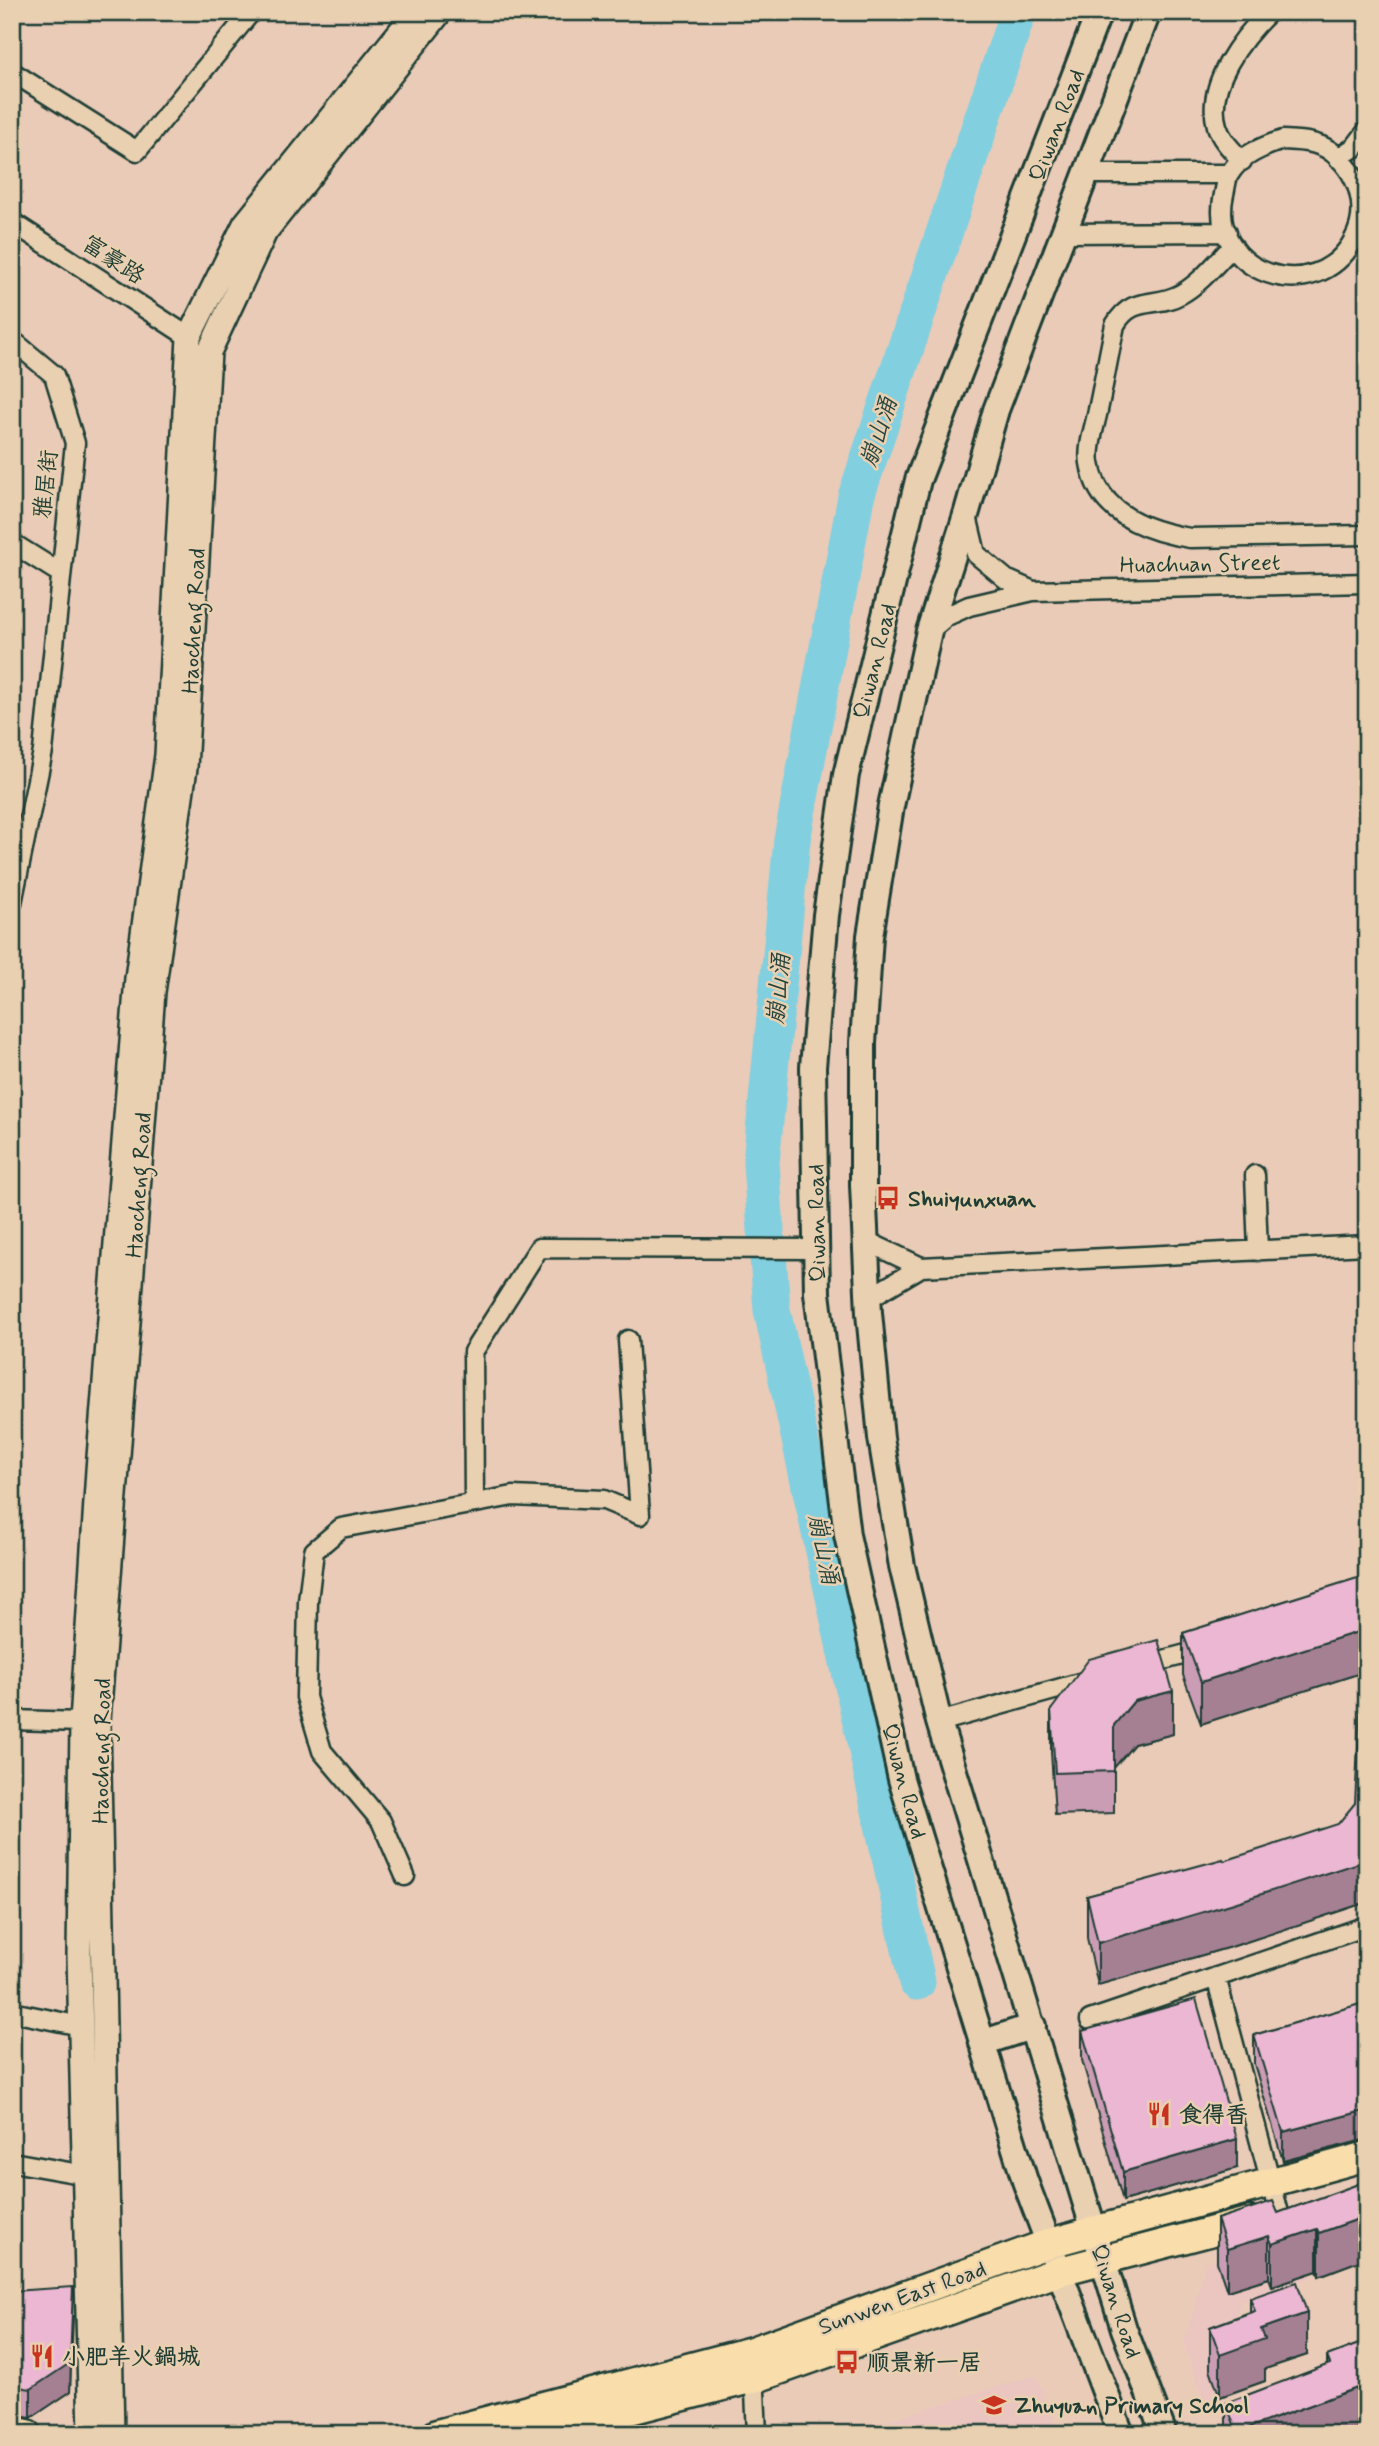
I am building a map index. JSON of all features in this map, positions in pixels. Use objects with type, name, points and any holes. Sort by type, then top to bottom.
[{"type":"main road","name":"Qiwan Road","points":[[1099,12],[918,480],[846,775],[826,915],[813,1067],[817,1293],[847,1535],[901,1779],[1025,2181],[1121,2434]]},
{"type":"main road","name":"Qiwan Road","points":[[1148,12],[996,410],[929,631],[891,806],[870,936],[863,1043],[863,1185],[881,1438],[902,1566],[939,1722],[1124,2329],[1164,2434]]},
{"type":"main road","points":[[982,2043],[1033,2026]]},
{"type":"main road","name":"Sunwen East Road","points":[[537,2434],[753,2364],[1050,2243],[1367,2156]]},
{"type":"main road","name":"Sunwen East Road","points":[[753,2364],[762,2376],[1060,2271],[1291,2210]]},
{"type":"main road","name":"Sunwen East Road","points":[[437,2434],[753,2364]]},
{"type":"main road","points":[[12,2431],[27,2434]]},
{"type":"street","points":[[12,72],[137,151],[251,12]]},
{"type":"street","name":"Haocheng Road","points":[[91,2434],[80,2025],[82,1723],[98,1470],[137,978],[167,755],[190,337],[245,224],[416,12]]},
{"type":"street","name":"Haocheng Road","points":[[112,2434],[98,1721],[153,992],[185,768],[209,352],[265,232],[440,12]]},
{"type":"street","points":[[1087,174],[1192,176],[1235,167],[1261,147],[1283,140],[1307,141],[1328,149],[1346,165],[1358,185],[1362,208],[1359,230],[1348,250],[1332,266],[1312,276],[1289,278],[1267,274],[1248,263],[1230,239],[1222,203],[1235,167],[1216,124],[1219,90],[1230,59],[1269,12]]},
{"type":"street","points":[[1338,158],[1354,147],[1367,131]]},
{"type":"street","name":"富豪路","points":[[12,222],[190,337]]},
{"type":"street","points":[[1063,233],[1230,239]]},
{"type":"street","points":[[1230,239],[1208,272],[1182,294],[1170,299],[1135,304],[1121,313],[1115,325],[1089,461],[1096,488],[1111,507],[1127,518],[1169,535],[1190,538],[1367,535]]},
{"type":"street","name":"雅居街","points":[[12,340],[54,375],[75,443],[43,751],[12,903]]},
{"type":"street","name":"Huachuan Street","points":[[966,515],[976,554],[1006,579],[1034,591]]},
{"type":"street","points":[[12,543],[60,573]]},
{"type":"street","name":"Huachuan Street","points":[[929,631],[947,616],[970,606],[1034,591],[1367,583]]},
{"type":"street","points":[[1255,1175],[1258,1251]]},
{"type":"street","points":[[866,1241],[921,1267],[1367,1245]]},
{"type":"street","points":[[474,1503],[473,1352],[539,1248],[816,1250]]},
{"type":"street","points":[[869,1298],[921,1267]]},
{"type":"street","points":[[405,1876],[381,1821],[322,1751],[306,1697],[308,1601],[314,1551],[341,1528],[513,1496],[604,1500],[640,1515],[628,1339]]},
{"type":"street","points":[[939,1722],[1220,1645]]},
{"type":"street","points":[[12,1720],[82,1723]]},
{"type":"street","points":[[1090,2020],[1367,1926]]},
{"type":"street","points":[[1216,1977],[1270,2182],[1291,2210]]},
{"type":"street","points":[[12,2012],[80,2025]]},
{"type":"street","points":[[12,2162],[86,2175]]},
{"type":"street","points":[[753,2364],[757,2434]]},
{"type":"shaded area","points":[[1275,2241],[1301,2244],[1312,2278],[1241,2300],[1229,2346],[1244,2390],[1205,2404],[1184,2344],[1206,2263]]},
{"type":"shaded area","name":"Zhuyuan Primary School","points":[[1036,2375],[1058,2434],[845,2434]]},
{"type":"building","points":[[1367,1575],[1367,1629],[1201,1682],[1183,1633]]},
{"type":"building","points":[[1158,1640],[1173,1691],[1134,1701],[1114,1725],[1114,1771],[1055,1773],[1051,1710],[1089,1659]]},
{"type":"building","points":[[1360,1710],[1367,1710],[1367,1860],[1098,1943],[1087,1896],[1223,1859],[1224,1861],[1338,1824],[1355,1803]]},
{"type":"building","name":"食得香","points":[[1196,1999],[1237,2139],[1123,2172],[1082,2031]]},
{"type":"building","points":[[1367,2002],[1367,2110],[1283,2132],[1254,2035]]},
{"type":"building","points":[[1367,2181],[1367,2216],[1319,2233],[1317,2229],[1272,2244],[1269,2236],[1227,2249],[1217,2219],[1273,2201],[1278,2213]]},
{"type":"building","points":[[1297,2282],[1307,2313],[1261,2329],[1265,2339],[1220,2355],[1210,2327],[1255,2311],[1250,2298]]},
{"type":"building","name":"小肥羊火鍋城","points":[[73,2287],[70,2363],[31,2389],[12,2386],[12,2291]]},
{"type":"building","points":[[1367,2341],[1367,2388],[1359,2391],[1357,2388],[1237,2432],[1226,2403],[1330,2364],[1327,2356]]},
{"type":"waterway","name":"崩山涌","points":[[917,1982],[772,1310],[761,1163],[792,840],[856,497],[1018,12]]},
{"type":"place","name":"Shuiyunxuan","points":[[888,1198]]},
{"type":"place","name":"食得香","points":[[1159,2114]]},
{"type":"place","name":"小肥羊火鍋城","points":[[42,2356]]},
{"type":"place","name":"顺景新一居","points":[[847,2362]]},
{"type":"place","name":"Zhuyuan Primary School","points":[[994,2405]]}]
